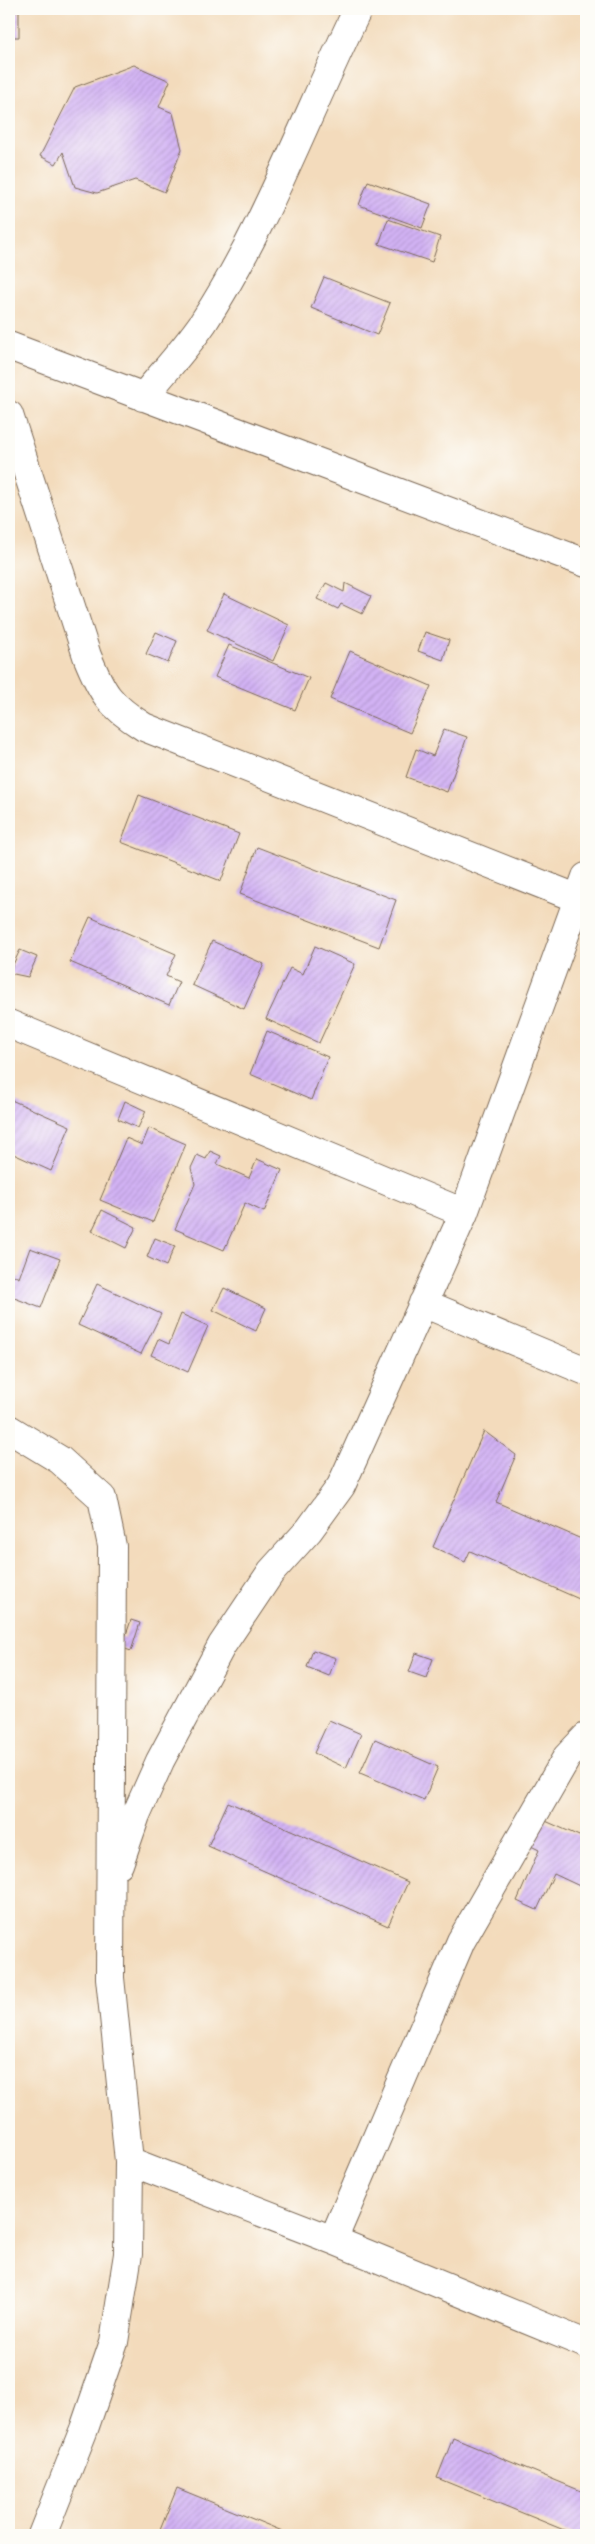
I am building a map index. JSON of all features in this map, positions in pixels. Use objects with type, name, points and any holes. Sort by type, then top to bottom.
[{"type":"street","points":[[143,397],[202,323],[243,252],[295,148],[358,9]]},
{"type":"street","points":[[9,346],[586,563]]},
{"type":"street","points":[[9,415],[87,656],[101,690],[120,712],[144,727],[583,888],[464,1213],[341,1486],[310,1530],[271,1572],[222,1645],[189,1704],[136,1815],[112,1885]]},
{"type":"street","points":[[9,1024],[464,1213]]},
{"type":"street","points":[[423,1303],[586,1371]]},
{"type":"street","points":[[9,1429],[60,1460],[102,1498],[112,1546],[112,1885],[110,1978],[129,2161],[128,2254],[114,2342],[84,2429],[42,2535]]},
{"type":"street","points":[[333,2240],[461,1941],[567,1756],[586,1737]]},
{"type":"street","points":[[129,2161],[333,2240],[586,2344]]},
{"type":"building","points":[[9,9],[19,9],[19,37],[9,37]]},
{"type":"building","points":[[134,65],[170,81],[159,107],[173,113],[182,149],[165,192],[135,180],[97,193],[75,187],[63,152],[56,164],[40,156],[75,87]]},
{"type":"building","points":[[368,181],[431,204],[422,228],[359,205]]},
{"type":"building","points":[[388,219],[440,237],[432,262],[379,244]]},
{"type":"building","points":[[324,277],[390,303],[377,335],[311,308]]},
{"type":"building","points":[[326,583],[344,592],[345,583],[371,596],[362,614],[341,604],[338,609],[317,599]]},
{"type":"building","points":[[224,594],[289,625],[273,661],[207,630]]},
{"type":"building","points":[[156,632],[177,641],[168,663],[146,654]]},
{"type":"building","points":[[425,632],[449,640],[443,660],[418,651]]},
{"type":"building","points":[[229,645],[309,678],[295,710],[215,677]]},
{"type":"building","points":[[350,651],[431,686],[410,733],[330,699]]},
{"type":"building","points":[[444,729],[467,737],[447,792],[406,777],[416,749],[433,756]]},
{"type":"building","points":[[139,795],[239,834],[221,881],[121,842]]},
{"type":"building","points":[[257,847],[396,900],[379,947],[240,894]]},
{"type":"building","points":[[90,917],[176,954],[166,976],[179,982],[169,1005],[70,962]]},
{"type":"building","points":[[212,941],[264,964],[244,1009],[192,985]]},
{"type":"building","points":[[315,946],[355,964],[319,1043],[266,1019],[290,968],[303,974]]},
{"type":"building","points":[[20,950],[37,957],[28,977],[9,973]]},
{"type":"building","points":[[267,1031],[328,1057],[311,1100],[250,1074]]},
{"type":"building","points":[[9,1099],[70,1126],[51,1171],[9,1152]]},
{"type":"building","points":[[125,1101],[146,1111],[138,1128],[118,1119]]},
{"type":"building","points":[[149,1128],[186,1144],[153,1222],[100,1200],[126,1138],[142,1145]]},
{"type":"building","points":[[210,1151],[221,1156],[217,1164],[249,1178],[257,1159],[282,1170],[264,1212],[245,1203],[224,1250],[175,1229],[195,1184],[191,1168],[197,1155],[206,1159]]},
{"type":"building","points":[[102,1210],[136,1227],[126,1248],[92,1231]]},
{"type":"building","points":[[155,1238],[175,1246],[166,1266],[147,1257]]},
{"type":"building","points":[[30,1248],[60,1259],[41,1308],[9,1296],[11,1274],[19,1278]]},
{"type":"building","points":[[97,1284],[161,1314],[141,1354],[78,1325]]},
{"type":"building","points":[[224,1288],[266,1308],[256,1331],[213,1310]]},
{"type":"building","points":[[181,1314],[208,1326],[188,1372],[151,1355],[158,1339],[169,1344]]},
{"type":"building","points":[[484,1431],[516,1455],[496,1502],[586,1541],[586,1602],[470,1551],[465,1562],[433,1547]]},
{"type":"building","points":[[131,1620],[140,1623],[131,1651],[114,1645],[117,1635],[125,1638]]},
{"type":"building","points":[[313,1650],[336,1658],[329,1676],[307,1667]]},
{"type":"building","points":[[416,1653],[433,1659],[426,1678],[409,1672]]},
{"type":"building","points":[[329,1720],[361,1734],[346,1768],[314,1753]]},
{"type":"building","points":[[375,1739],[438,1767],[424,1800],[360,1773]]},
{"type":"building","points":[[228,1802],[408,1882],[388,1926],[208,1846]]},
{"type":"building","points":[[541,1819],[586,1839],[586,1889],[554,1874],[537,1910],[517,1901],[539,1850],[529,1845]]},
{"type":"building","points":[[453,2438],[586,2493],[586,2535],[576,2535],[437,2478]]},
{"type":"building","points":[[177,2488],[292,2535],[158,2535]]}]
